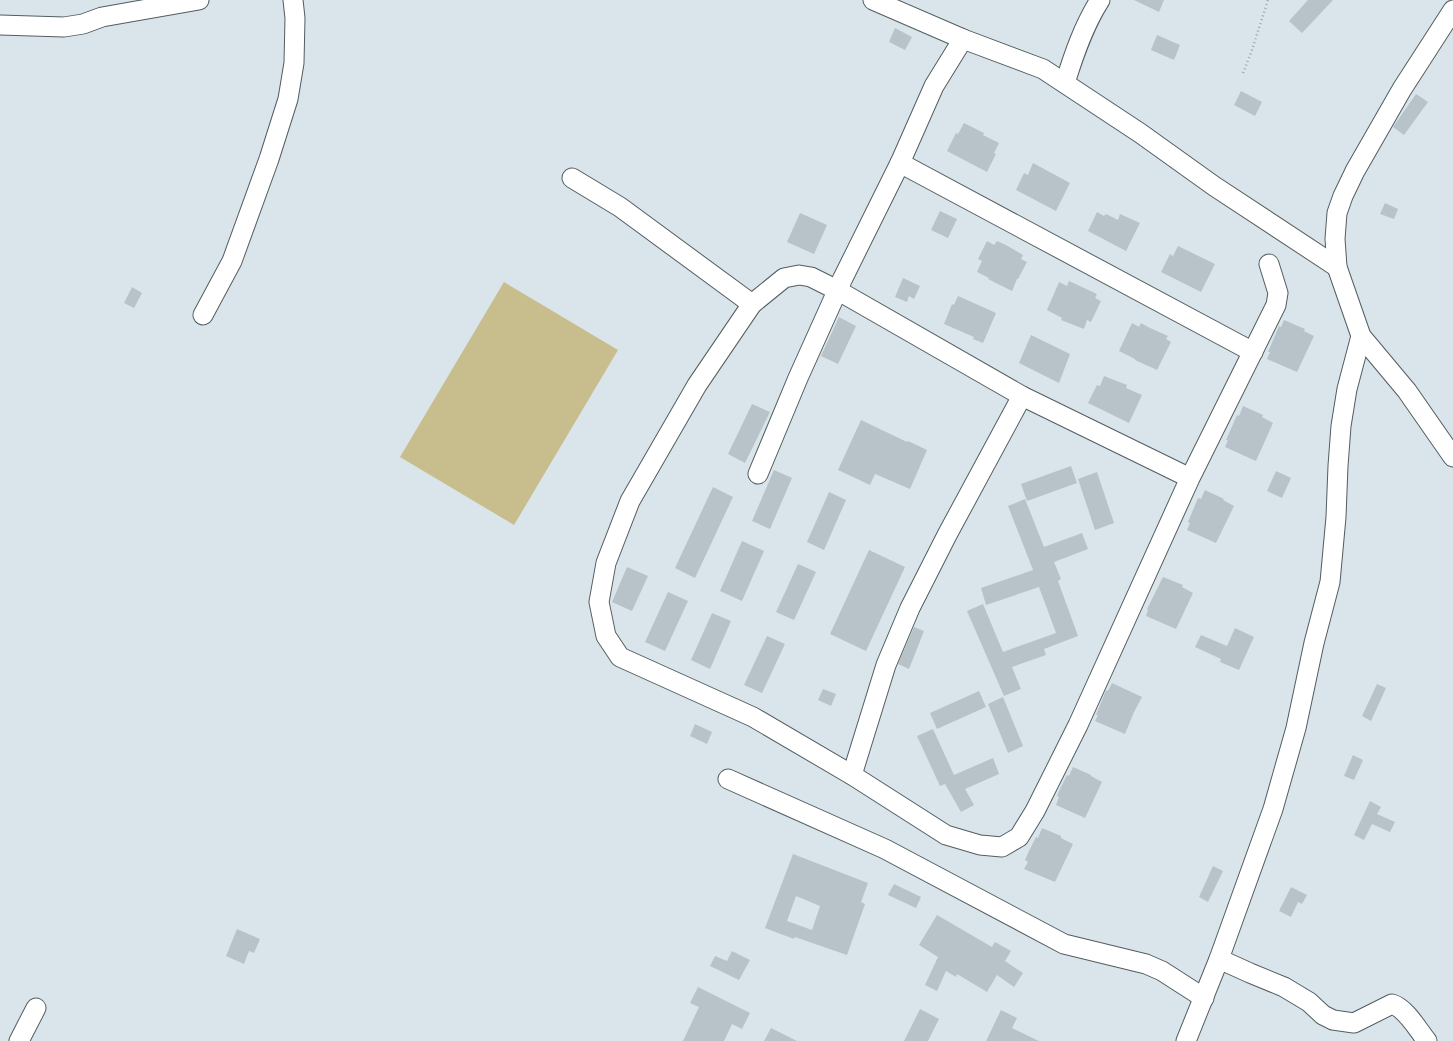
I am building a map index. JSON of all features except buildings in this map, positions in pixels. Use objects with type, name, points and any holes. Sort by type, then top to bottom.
[{"type":"street","points":[[0,25],[64,27],[83,24],[102,17],[199,0]]},
{"type":"street","points":[[203,314],[232,261],[269,159],[288,98],[294,63],[295,18],[293,0]]},
{"type":"street","points":[[873,0],[963,39],[1043,69],[1066,83],[1214,186],[1337,267]]},
{"type":"street","points":[[1066,83],[1073,56],[1100,0]]},
{"type":"street","points":[[1453,10],[1394,101],[1342,196],[1337,213],[1335,239],[1337,267],[1361,336],[1407,391],[1453,457]]},
{"type":"street","points":[[758,474],[837,290],[900,163],[934,86],[963,39]]},
{"type":"street","points":[[900,163],[1253,352]]},
{"type":"street","points":[[572,178],[620,207],[752,304]]},
{"type":"street","points":[[1190,478],[1022,396],[837,290],[810,277],[799,275],[784,278],[752,304],[697,385],[630,501],[606,564],[599,602],[606,636],[620,657],[753,717],[852,775],[946,835],[980,845],[1002,847],[1019,837],[1035,811],[1078,726],[1190,478],[1276,305],[1278,293],[1269,264]]},
{"type":"street","points":[[1186,1041],[1219,959],[1273,809],[1296,728],[1314,643],[1330,582],[1342,426],[1347,389],[1361,336]]},
{"type":"street","points":[[852,775],[886,666],[910,608],[946,535],[1022,396]]},
{"type":"street","points":[[728,779],[886,849],[1064,944],[1146,964],[1162,971],[1204,998]]},
{"type":"street","points":[[1219,959],[1284,987],[1309,1002],[1323,1015],[1332,1020],[1354,1023],[1372,1015],[1388,1005],[1397,1005],[1403,1010],[1426,1041]]},
{"type":"street","points":[[19,1041],[36,1008]]},
{"type":"path","points":[[1243,73],[1268,0]]},
{"type":"shaded area","points":[[504,282],[618,350],[514,525],[400,457]]}]
